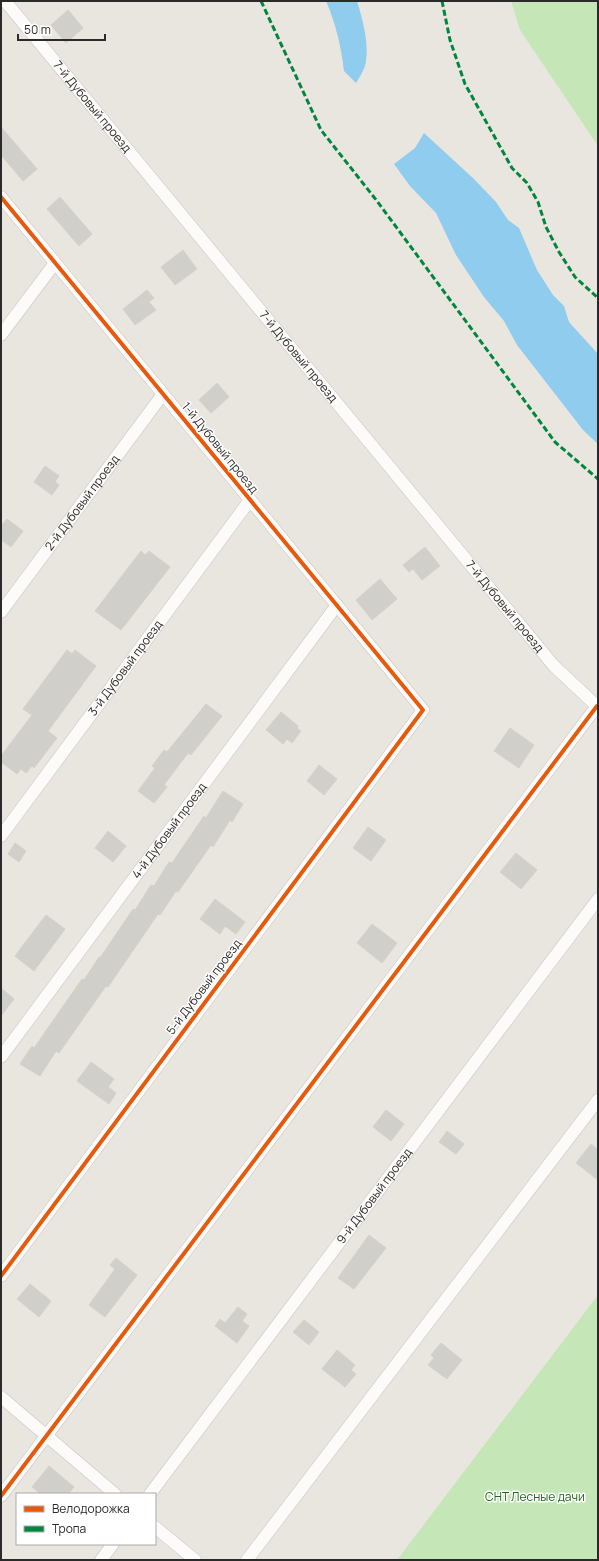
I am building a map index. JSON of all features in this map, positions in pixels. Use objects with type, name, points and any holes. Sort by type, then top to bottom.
[{"type":"street","name":"7-й Дубовый проезд","points":[[5,1],[554,666],[597,706]]},
{"type":"street","name":"1-й Дубовый проезд","points":[[1,197],[423,710]]},
{"type":"street","points":[[1,335],[55,262]]},
{"type":"street","name":"2-й Дубовый проезд","points":[[1,612],[163,394]]},
{"type":"street","name":"3-й Дубовый проезд","points":[[1,836],[250,500]]},
{"type":"street","name":"4-й Дубовый проезд","points":[[1,1057],[337,605]]},
{"type":"street","points":[[1,1496],[597,706]]},
{"type":"street","name":"5-й Дубовый проезд","points":[[1,1276],[423,710]]},
{"type":"street","name":"9-й Дубовый проезд","points":[[151,1493],[598,899]]},
{"type":"street","points":[[246,1560],[598,1100]]},
{"type":"street","points":[[1,1397],[46,1437],[114,1493]]},
{"type":"street","points":[[156,1528],[195,1560]]},
{"type":"street","points":[[101,1560],[112,1545]]},
{"type":"green space","points":[[511,1],[598,1],[598,146],[520,30]]},
{"type":"green space","name":"СНТ Лесные дачи","points":[[598,1295],[598,1560],[397,1560]]},
{"type":"water","points":[[326,1],[357,1],[367,50],[365,66],[356,83],[344,71],[338,35]]},
{"type":"water","points":[[424,133],[474,179],[496,202],[508,220],[519,228],[537,270],[553,295],[564,306],[569,322],[598,354],[598,444],[583,430],[517,345],[504,321],[484,297],[456,255],[436,213],[410,186],[394,164],[415,148]]},
{"type":"building","points":[[68,10],[83,28],[66,43],[51,25]]},
{"type":"building","points":[[1,127],[37,169],[23,181],[1,155]]},
{"type":"building","points":[[60,197],[92,234],[79,246],[47,209]]},
{"type":"building","points":[[183,250],[197,269],[175,285],[161,267]]},
{"type":"building","points":[[147,290],[154,298],[149,302],[156,310],[135,325],[123,309]]},
{"type":"building","points":[[217,383],[229,397],[211,413],[199,400]]},
{"type":"building","points":[[45,466],[59,476],[55,482],[59,485],[52,495],[34,482]]},
{"type":"building","points":[[7,519],[23,531],[11,547],[1,540],[1,526]]},
{"type":"building","points":[[425,547],[440,566],[422,580],[413,569],[409,572],[403,565]]},
{"type":"building","points":[[141,551],[145,555],[149,551],[170,567],[121,630],[95,611]]},
{"type":"building","points":[[380,579],[397,599],[372,620],[356,600]]},
{"type":"building","points":[[67,650],[72,654],[75,650],[96,666],[48,731],[57,738],[34,768],[32,766],[26,773],[21,769],[17,774],[1,762],[1,756],[32,715],[23,709]]},
{"type":"building","points":[[206,704],[222,716],[191,755],[188,753],[164,785],[167,787],[154,803],[138,791],[155,768],[152,766],[164,750],[167,752]]},
{"type":"building","points":[[281,712],[298,726],[297,728],[301,731],[292,743],[287,739],[283,744],[266,730]]},
{"type":"building","points":[[510,728],[534,745],[519,768],[494,751]]},
{"type":"building","points":[[319,765],[337,779],[324,795],[307,781]]},
{"type":"building","points":[[223,791],[243,804],[232,822],[230,820],[213,847],[211,845],[178,892],[176,891],[160,915],[158,914],[108,987],[106,986],[59,1053],[56,1051],[40,1076],[20,1064],[32,1046],[34,1048],[82,979],[84,980],[133,909],[135,910],[151,885],[154,886],[169,862],[172,863],[204,816],[206,818]]},
{"type":"building","points":[[368,827],[386,840],[371,861],[353,848]]},
{"type":"building","points":[[108,831],[126,846],[113,862],[95,848]]},
{"type":"building","points":[[15,843],[26,851],[19,862],[8,854]]},
{"type":"building","points":[[516,853],[537,870],[521,889],[500,872]]},
{"type":"building","points":[[215,899],[245,922],[236,934],[225,926],[220,934],[200,919]]},
{"type":"building","points":[[46,915],[65,929],[34,971],[15,956]]},
{"type":"building","points":[[372,924],[397,943],[382,963],[357,943]]},
{"type":"building","points":[[1,988],[14,999],[1,1016]]},
{"type":"building","points":[[91,1062],[114,1079],[108,1087],[116,1093],[109,1104],[77,1081]]},
{"type":"building","points":[[386,1110],[404,1124],[391,1141],[373,1127]]},
{"type":"building","points":[[447,1131],[464,1144],[456,1154],[439,1142]]},
{"type":"building","points":[[591,1144],[598,1150],[598,1180],[576,1163]]},
{"type":"building","points":[[369,1235],[386,1248],[354,1289],[338,1278]]},
{"type":"building","points":[[116,1258],[137,1275],[105,1317],[89,1305],[115,1269],[110,1265]]},
{"type":"building","points":[[30,1284],[51,1301],[39,1317],[17,1299]]},
{"type":"building","points":[[238,1307],[247,1314],[242,1321],[249,1326],[237,1343],[215,1326],[220,1319],[225,1323]]},
{"type":"building","points":[[304,1320],[319,1332],[309,1345],[293,1332]]},
{"type":"building","points":[[441,1343],[462,1360],[447,1379],[428,1365],[434,1358],[431,1355]]},
{"type":"building","points":[[337,1350],[355,1365],[351,1370],[356,1374],[345,1387],[322,1369]]},
{"type":"building","points":[[49,1466],[74,1487],[69,1493],[40,1493],[32,1487]]},
{"type":"marked path","points":[[261,1],[321,130],[377,201],[555,442],[598,479]]},
{"type":"marked path","points":[[442,1],[450,40],[465,84],[512,168],[527,183],[538,202],[546,227],[559,252],[575,277],[598,298]]},
{"type":"cycle path","points":[[1,197],[423,710],[1,1276]]},
{"type":"cycle path","points":[[1,1496],[597,706]]}]
